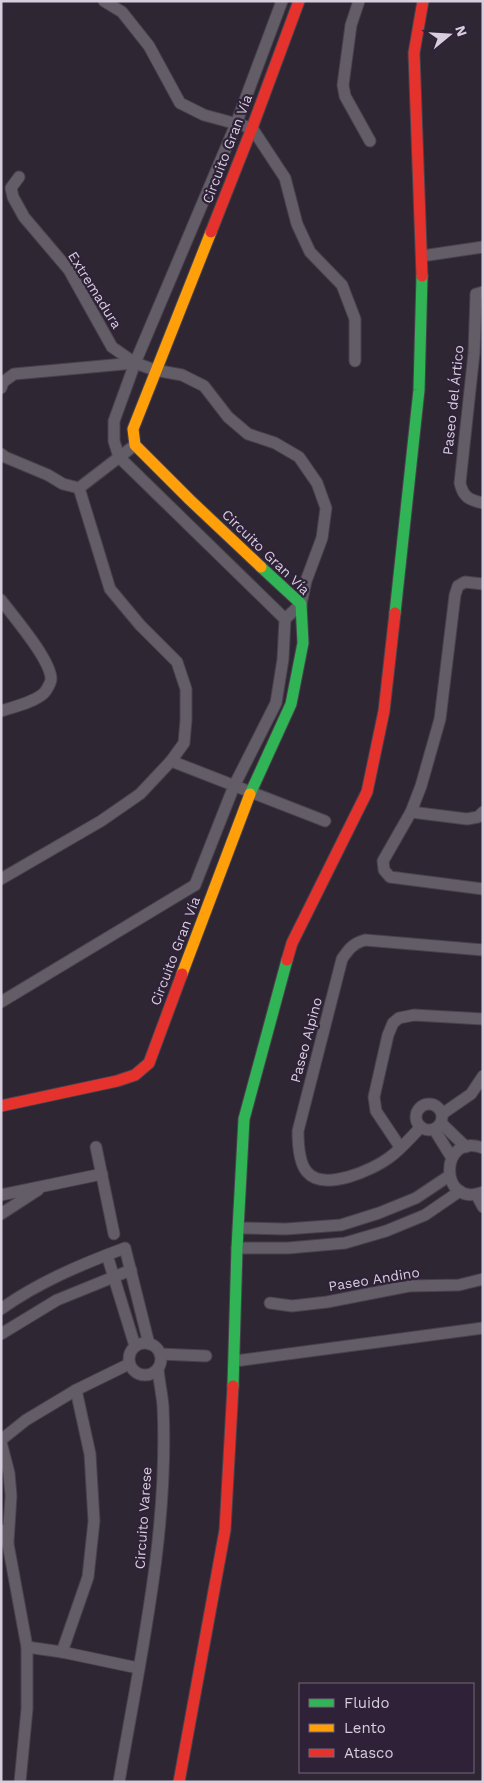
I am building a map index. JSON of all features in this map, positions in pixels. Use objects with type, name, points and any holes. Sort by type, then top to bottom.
[{"type":"street","points":[[104,1],[122,12],[149,46],[180,103],[204,115],[252,128],[285,178],[296,224],[310,252],[342,285],[355,319],[355,361]]},
{"type":"street","name":"Circuito Gran Vía","points":[[119,457],[114,441],[114,421],[135,363],[236,124],[282,1]]},
{"type":"street","name":"Circuito Gran Vía","points":[[1,1106],[116,1081],[135,1075],[149,1063],[250,794],[291,704],[303,642],[301,604],[190,500],[136,445],[133,429],[300,1]]},
{"type":"street","points":[[359,1],[351,25],[343,85],[345,96],[370,141]]},
{"type":"street","points":[[179,1782],[225,1530],[235,1361],[237,1248],[244,1119],[292,942],[367,792],[384,710],[418,390],[422,256],[414,53],[424,1]]},
{"type":"street","name":"Extremadura","points":[[19,177],[12,188],[13,197],[24,217],[68,270],[112,347],[135,363]]},
{"type":"street","points":[[422,256],[483,247]]},
{"type":"street","name":"Paseo del Ártico","points":[[483,292],[476,294],[474,353],[460,483],[462,493],[471,501],[483,502]]},
{"type":"street","points":[[100,366],[112,347]]},
{"type":"street","points":[[1,388],[3,382],[14,374],[135,363],[155,370],[182,375],[204,386],[228,417],[248,434],[275,443],[299,458],[317,483],[326,508],[322,538],[306,581],[301,604],[285,619],[119,457]]},
{"type":"street","points":[[80,488],[136,445]]},
{"type":"street","points":[[1,454],[48,475],[63,484],[80,488]]},
{"type":"street","points":[[1,879],[101,822],[140,794],[171,761],[184,743],[186,689],[177,662],[140,625],[110,589],[80,488]]},
{"type":"street","points":[[178,513],[190,500]]},
{"type":"street","points":[[483,584],[465,582],[458,586],[455,595],[440,718],[411,812],[383,861],[384,870],[390,877],[483,889]]},
{"type":"street","points":[[1,600],[38,650],[48,667],[51,680],[44,692],[28,702],[1,711]]},
{"type":"street","name":"Circuito Gran Vía","points":[[195,885],[234,786],[276,703],[285,619]]},
{"type":"street","points":[[171,761],[250,794],[325,821]]},
{"type":"street","points":[[411,812],[467,819],[478,817],[483,812]]},
{"type":"street","points":[[1,1002],[195,885],[213,892]]},
{"type":"street","name":"Paseo Alpino","points":[[421,1128],[390,1157],[364,1172],[336,1180],[318,1179],[307,1172],[299,1151],[298,1131],[342,960],[350,948],[359,941],[365,940],[483,950]]},
{"type":"street","points":[[400,1147],[376,1110],[374,1097],[388,1034],[393,1023],[399,1018],[414,1015],[483,1019]]},
{"type":"street","points":[[452,1158],[439,1122],[440,1110],[433,1104],[424,1105],[417,1111],[416,1120],[421,1128],[425,1130],[439,1122],[471,1094],[483,1076]]},
{"type":"street","points":[[439,1122],[466,1147]]},
{"type":"street","points":[[96,1147],[114,1234]]},
{"type":"street","points":[[483,1148],[466,1147],[456,1153],[448,1170],[452,1182],[460,1191],[479,1193],[483,1207]]},
{"type":"street","points":[[1,1195],[102,1174]]},
{"type":"street","points":[[239,1228],[286,1229],[340,1225],[379,1213],[416,1198],[449,1176]]},
{"type":"street","points":[[1,1214],[44,1186]]},
{"type":"street","points":[[237,1248],[288,1248],[345,1243],[386,1231],[425,1215],[460,1191]]},
{"type":"street","points":[[1,1309],[19,1297],[72,1269],[125,1248],[150,1344]]},
{"type":"street","points":[[107,1255],[135,1346]]},
{"type":"street","points":[[1,1334],[57,1300],[131,1270]]},
{"type":"street","name":"Paseo Andino","points":[[270,1304],[292,1306],[327,1302],[409,1286],[459,1285],[483,1279]]},
{"type":"street","points":[[235,1361],[483,1328]]},
{"type":"street","points":[[158,1369],[150,1375],[135,1372],[129,1364],[129,1354],[135,1346],[150,1344],[160,1354],[206,1356]]},
{"type":"street","name":"Circuito Varese","points":[[119,1782],[154,1578],[162,1491],[163,1405],[158,1369],[161,1359],[160,1354]]},
{"type":"street","points":[[20,1782],[27,1709],[27,1647],[8,1544],[11,1496],[9,1473],[1,1441],[26,1420],[76,1390],[129,1364]]},
{"type":"street","points":[[62,1652],[88,1576],[94,1521],[90,1454],[76,1390]]},
{"type":"street","points":[[1,1530],[8,1544]]},
{"type":"street","points":[[27,1647],[62,1652],[138,1668]]},
{"type":"traffic: fast","points":[[395,613],[419,390],[422,276]]},
{"type":"traffic: fast","points":[[250,794],[291,704],[303,643],[301,604],[261,567]]},
{"type":"traffic: fast","points":[[233,1386],[237,1248],[244,1119],[287,960]]},
{"type":"traffic: slow","points":[[211,232],[133,429],[135,445],[261,567]]},
{"type":"traffic: slow","points":[[182,974],[250,794]]},
{"type":"traffic: jam","points":[[211,232],[299,1]]},
{"type":"traffic: jam","points":[[422,276],[414,53],[423,1]]},
{"type":"traffic: jam","points":[[287,960],[292,943],[367,792],[384,711],[395,613]]},
{"type":"traffic: jam","points":[[1,1106],[117,1081],[135,1075],[149,1063],[182,974]]},
{"type":"traffic: jam","points":[[179,1782],[225,1530],[233,1386]]}]
